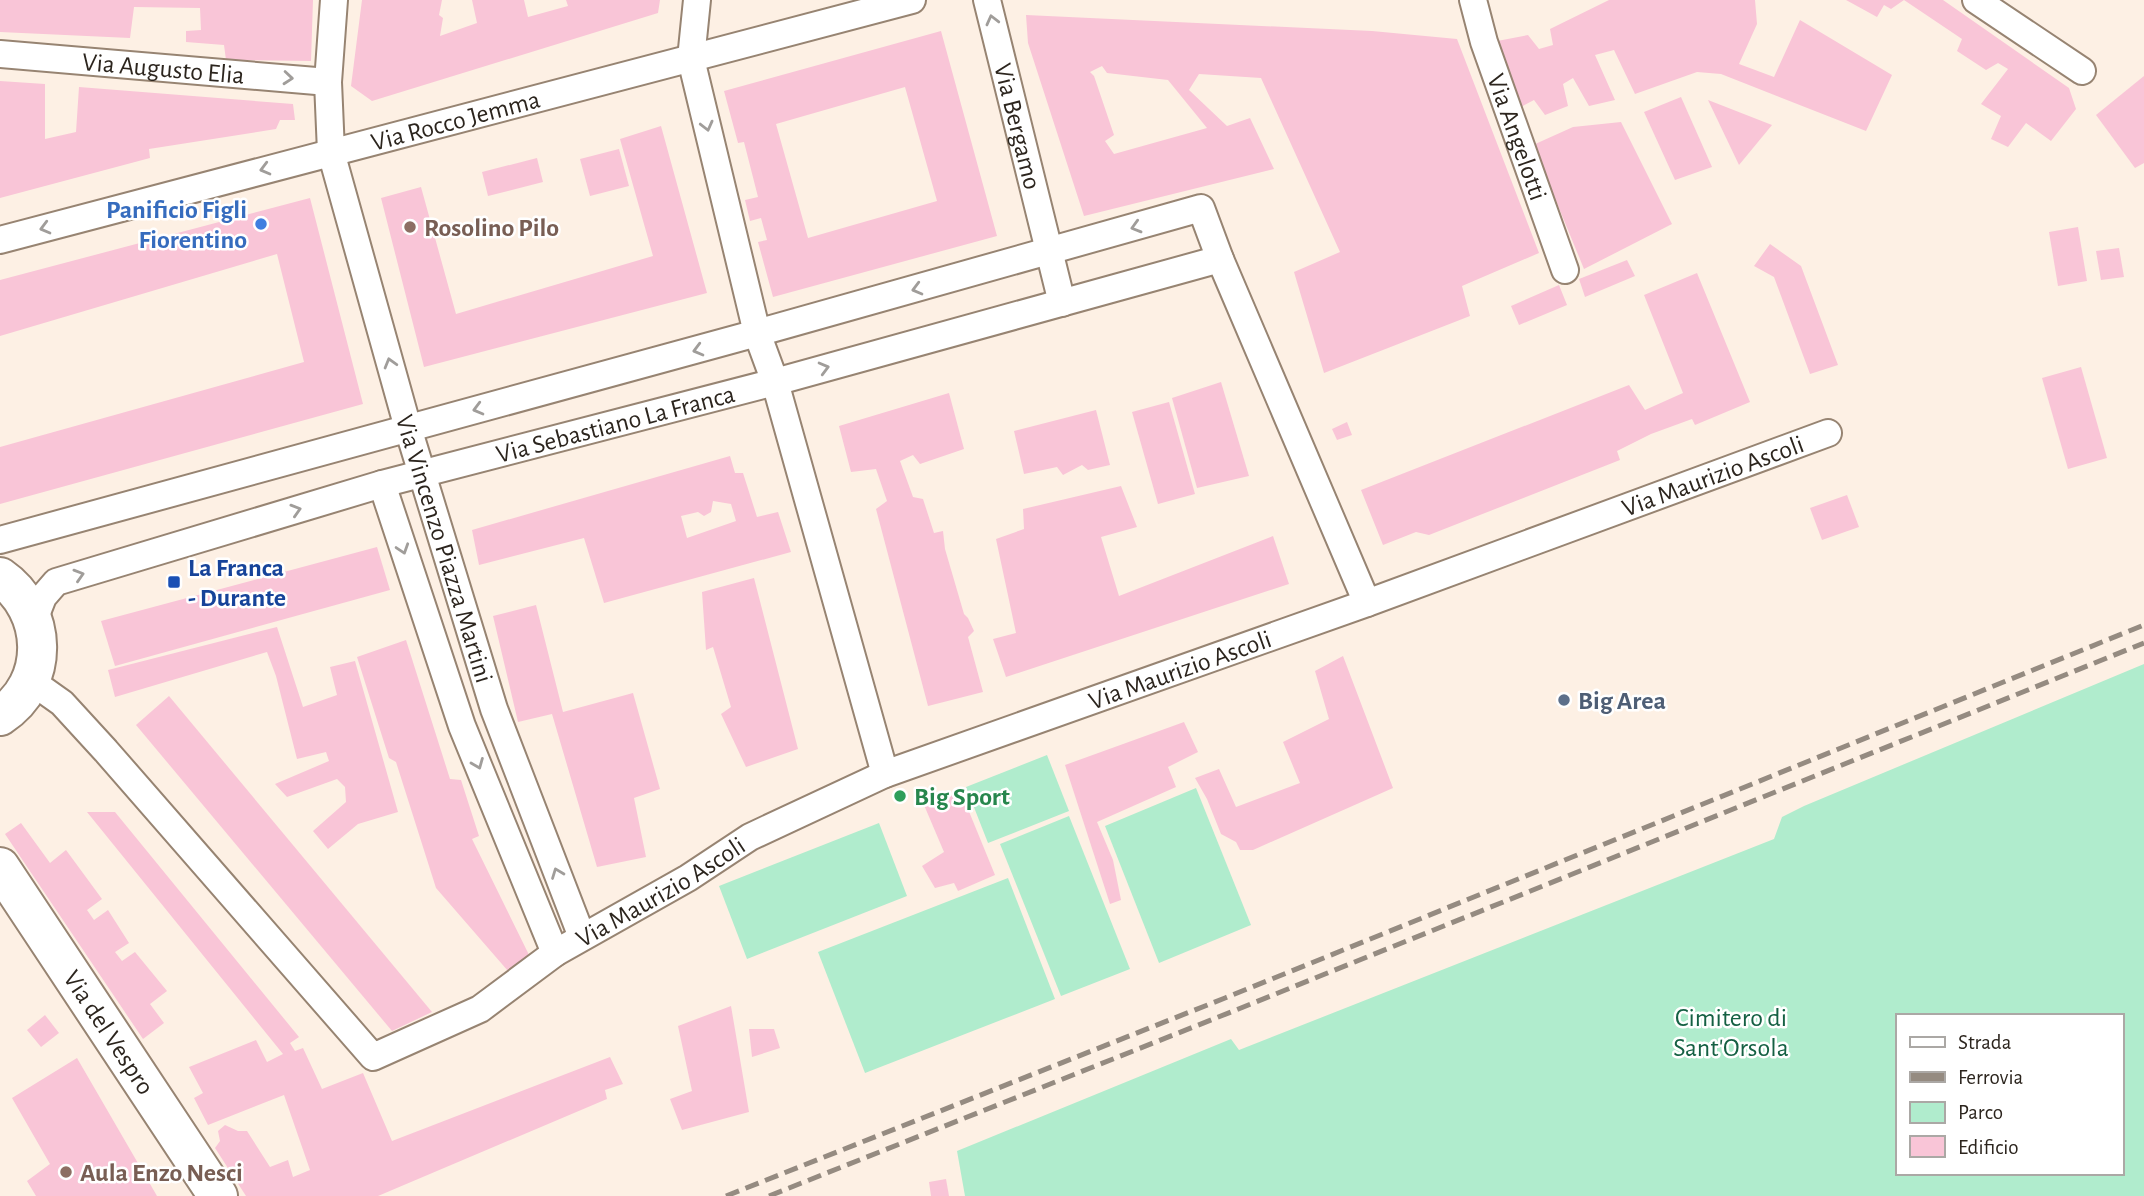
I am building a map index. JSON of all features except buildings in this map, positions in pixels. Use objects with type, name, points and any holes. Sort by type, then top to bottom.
[{"type":"street","name":"Via Vincenzo Piazza Martini","points":[[334,0],[328,82],[331,152],[408,428],[494,709],[582,937]]},
{"type":"street","points":[[697,0],[691,59],[758,333],[775,382],[886,774]]},
{"type":"street","name":"Via Rocco Jemma","points":[[0,240],[912,0]]},
{"type":"street","name":"Via Bergamo","points":[[987,0],[1062,303]]},
{"type":"street","name":"Via Angelotti","points":[[1473,0],[1484,42],[1564,270]]},
{"type":"street","points":[[1976,0],[2082,71]]},
{"type":"street","name":"Via Augusto Elia","points":[[0,54],[328,82]]},
{"type":"street","name":"Via Sebastiano La Franca","points":[[0,540],[1049,253],[1201,208],[1220,259],[775,382],[382,484],[56,582],[43,597],[34,620]]},
{"type":"street","points":[[1220,259],[1367,603]]},
{"type":"street","name":"Via Maurizio Ascoli","points":[[31,681],[62,703],[373,1058],[480,1009],[555,953],[688,878],[750,837],[886,774],[1367,603],[1828,433]]},
{"type":"street","name":"Via Vincenzo Piazza Martini","points":[[382,484],[463,726],[555,953]]},
{"type":"street","points":[[0,577],[16,590],[26,604],[34,620],[38,650],[31,681],[15,704],[1,715]]},
{"type":"street","name":"Via del Vespro","points":[[0,867],[218,1196]]},
{"type":"green space","name":"Cimitero di Sant'Orsola","points":[[2144,664],[2144,1196],[965,1196],[957,1151],[1231,1039],[1239,1050],[1774,839],[1782,817]]},
{"type":"green space","points":[[1047,755],[1069,811],[988,843],[966,787]]},
{"type":"green space","points":[[1196,788],[1251,925],[1159,963],[1105,826]]},
{"type":"green space","points":[[1069,816],[1130,969],[1061,996],[1000,844]]},
{"type":"green space","points":[[879,823],[907,896],[747,959],[719,886]]},
{"type":"green space","points":[[1008,878],[1055,999],[865,1073],[818,952]]},
{"type":"railway","points":[[726,1196],[1225,998],[2144,625]]},
{"type":"railway","points":[[769,1196],[2144,643]]},
{"type":"place","name":"Panificio Figli Fiorentino","points":[[261,224]]},
{"type":"place","name":"Rosolino Pilo","points":[[410,227]]},
{"type":"place","name":"La Franca - Durante","points":[[174,582]]},
{"type":"place","name":"Big Area","points":[[1564,700]]},
{"type":"place","name":"Big Sport","points":[[900,796]]},
{"type":"place","name":"Aula Enzo Nesci","points":[[66,1172]]}]
